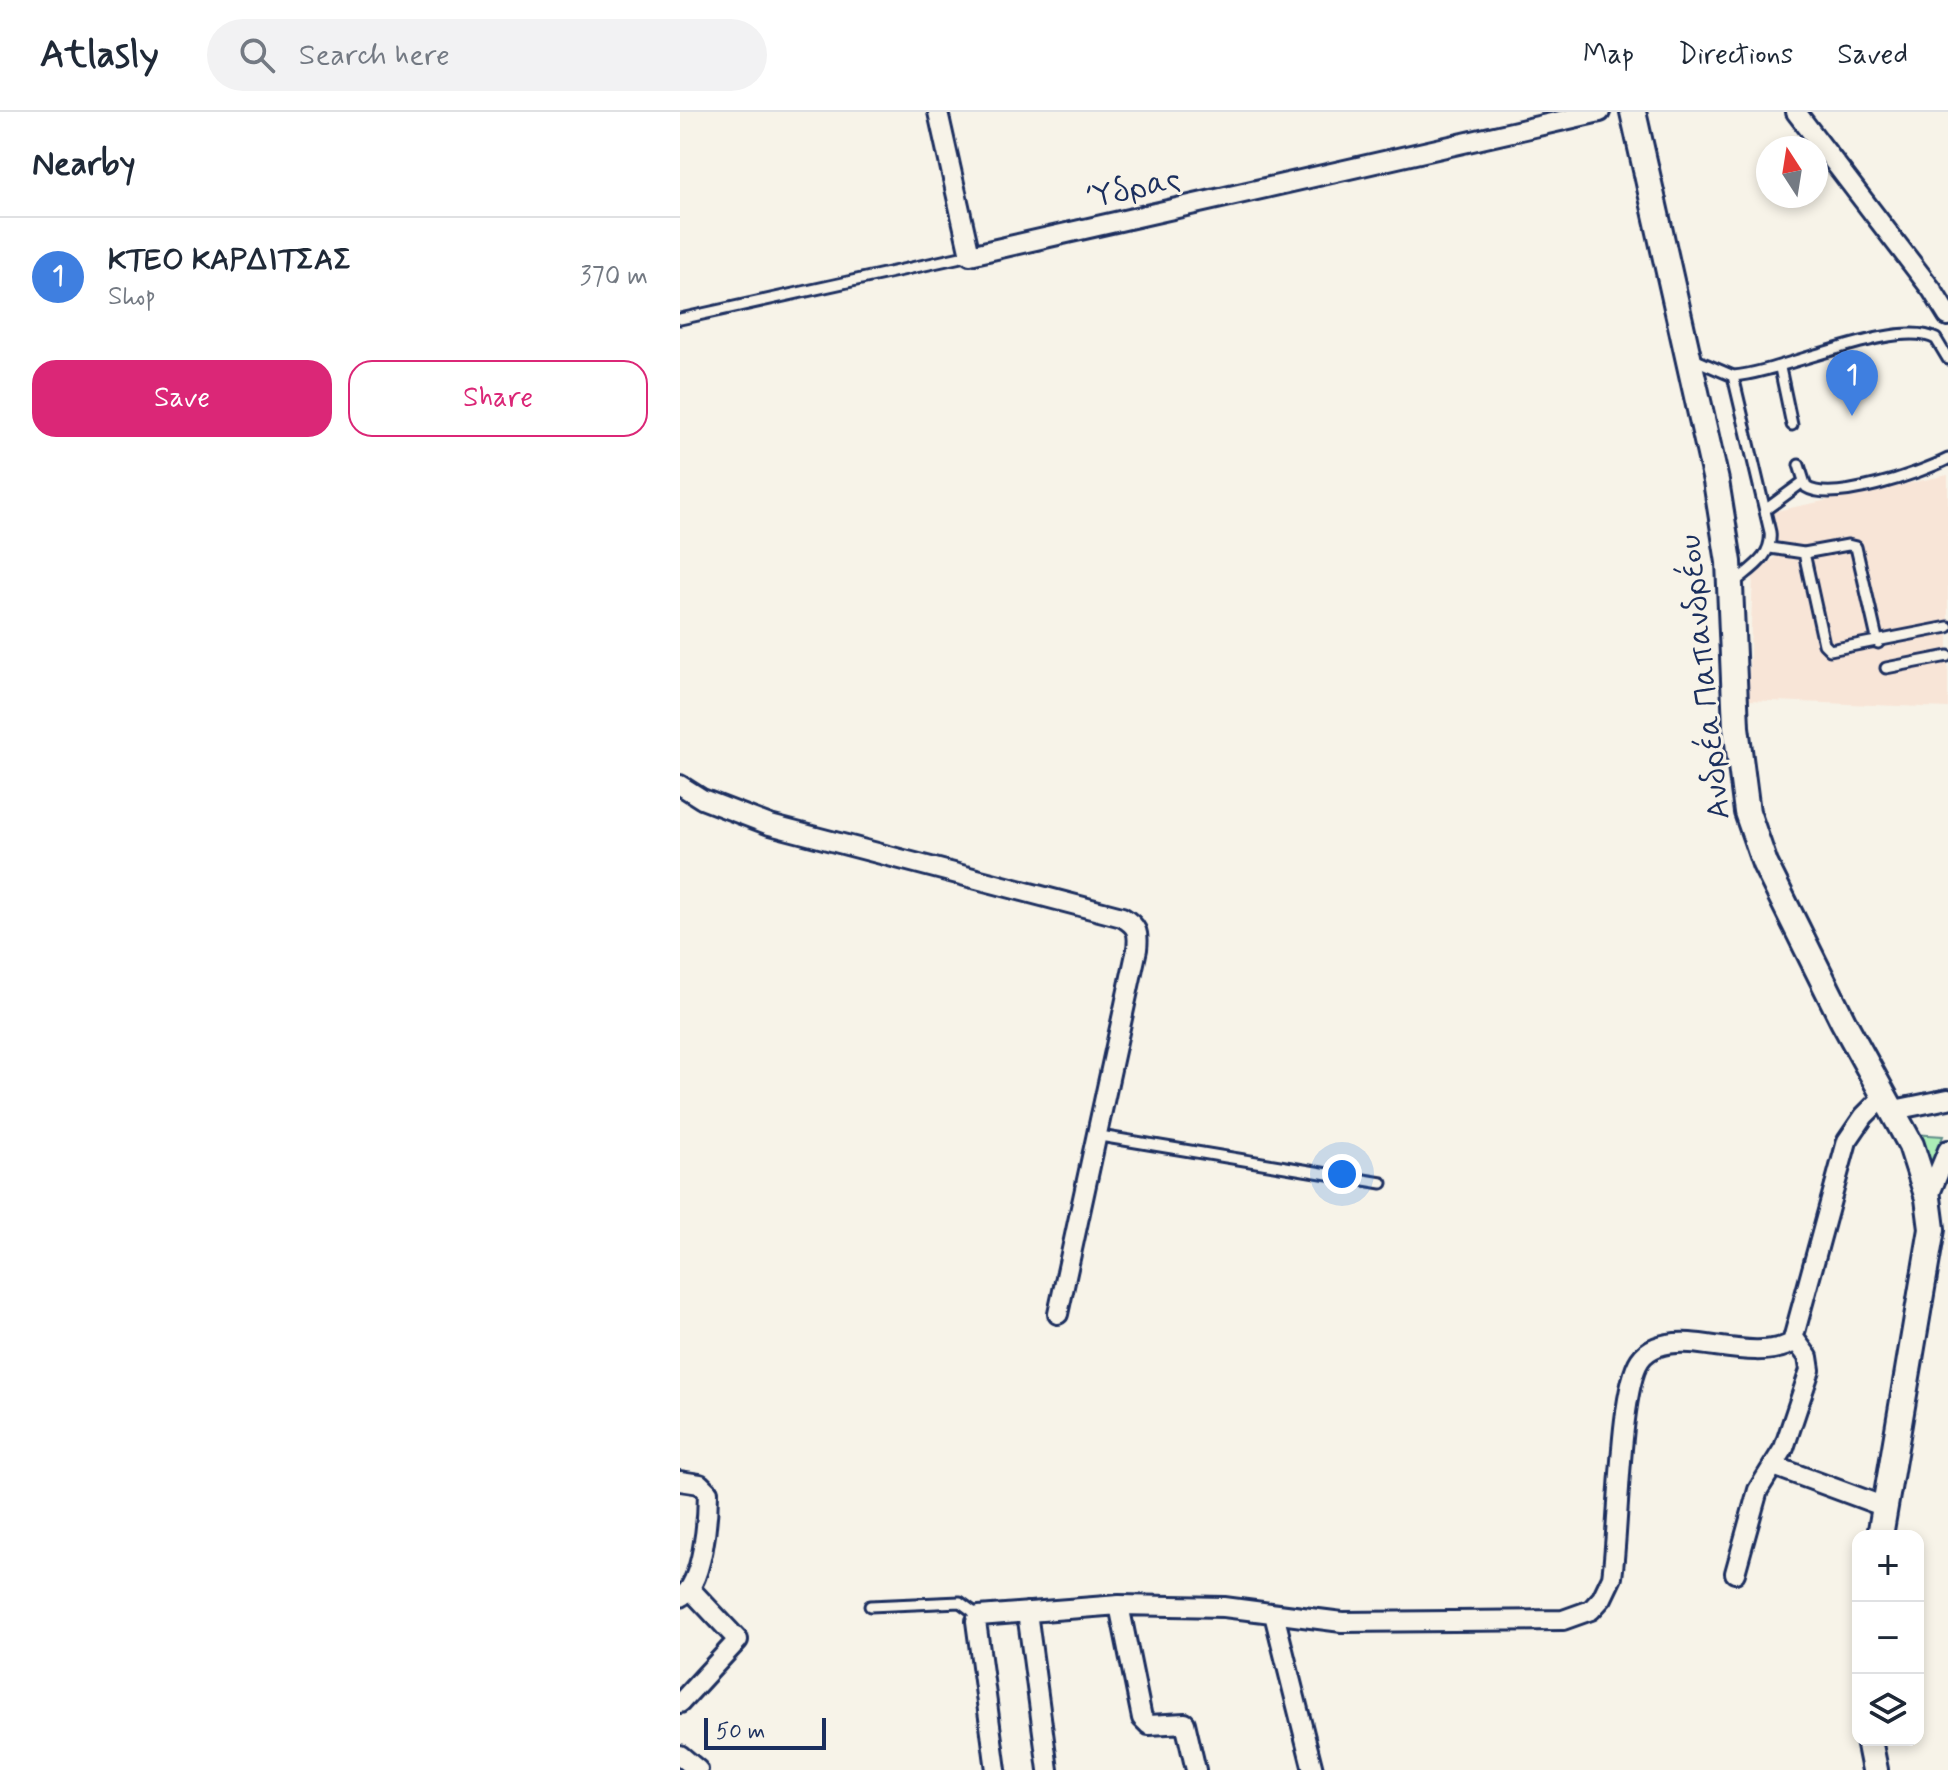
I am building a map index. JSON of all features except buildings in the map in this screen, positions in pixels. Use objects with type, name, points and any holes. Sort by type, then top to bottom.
[{"type":"main road","name":"Ανδρέα Παπανδρέου","points":[[1633,112],[1716,481],[1731,585],[1736,727],[1753,833],[1843,1021],[1911,1145],[1928,1198],[1932,1229],[1881,1530]]},
{"type":"main road","points":[[1870,1746],[1875,1770]]},
{"type":"street","points":[[938,112],[970,255]]},
{"type":"street","name":"Ύδρας","points":[[970,255],[1600,112]]},
{"type":"street","points":[[1796,112],[1932,290],[1948,316]]},
{"type":"street","points":[[680,785],[702,799],[770,825],[1122,917],[1134,924],[1139,934],[1137,949],[1094,1135],[1058,1314]]},
{"type":"street","points":[[996,1770],[976,1621],[982,1615],[1119,1605],[1224,1607],[1342,1622],[1543,1621],[1579,1617],[1602,1598],[1612,1577],[1631,1387],[1641,1359],[1657,1347],[1672,1343],[1770,1350],[1790,1344],[1847,1141],[1864,1116],[1890,1102],[1948,1099]]},
{"type":"street","points":[[1928,1198],[1948,1150]]},
{"type":"street","points":[[1735,1573],[1758,1490],[1784,1448],[1810,1370],[1808,1357],[1794,1338]]},
{"type":"street","points":[[1774,1466],[1885,1507]]},
{"type":"street","points":[[680,1481],[700,1484],[708,1492],[697,1580],[686,1593],[738,1640],[680,1703]]},
{"type":"street","points":[[1119,1605],[1142,1718],[1149,1725],[1185,1723],[1196,1770]]},
{"type":"street","points":[[1027,1612],[1048,1770]]},
{"type":"street","points":[[1274,1614],[1313,1770]]},
{"type":"street","points":[[680,1755],[698,1770]]},
{"type":"lane","name":"Ύδρας","points":[[680,319],[970,255]]},
{"type":"lane","points":[[1689,357],[1733,376],[1780,368],[1823,351],[1915,333],[1936,339],[1948,359]]},
{"type":"lane","points":[[1780,368],[1792,425]]},
{"type":"lane","points":[[1733,376],[1765,510],[1770,548]]},
{"type":"lane","points":[[1799,465],[1803,482],[1810,490],[1822,494],[1922,473],[1948,459]]},
{"type":"lane","points":[[1765,510],[1803,482]]},
{"type":"lane","points":[[1770,548],[1804,553],[1848,545],[1856,547],[1878,643]]},
{"type":"lane","points":[[1731,585],[1770,548]]},
{"type":"lane","points":[[1804,553],[1826,648],[1834,651],[1948,627]]},
{"type":"lane","points":[[1886,668],[1948,656]]},
{"type":"lane","points":[[1094,1135],[1382,1183]]},
{"type":"lane","points":[[870,1606],[960,1602],[982,1615]]},
{"type":"shaded area","points":[[1948,475],[1948,708],[1748,700],[1753,576],[1779,554],[1771,512]]},
{"type":"green space","points":[[1913,1134],[1943,1136],[1932,1166],[1925,1167]]},
{"type":"place","name":"ΚΤΕΟ ΚΑΡΔΙΤΣΑΣ","points":[[1852,416]]}]
